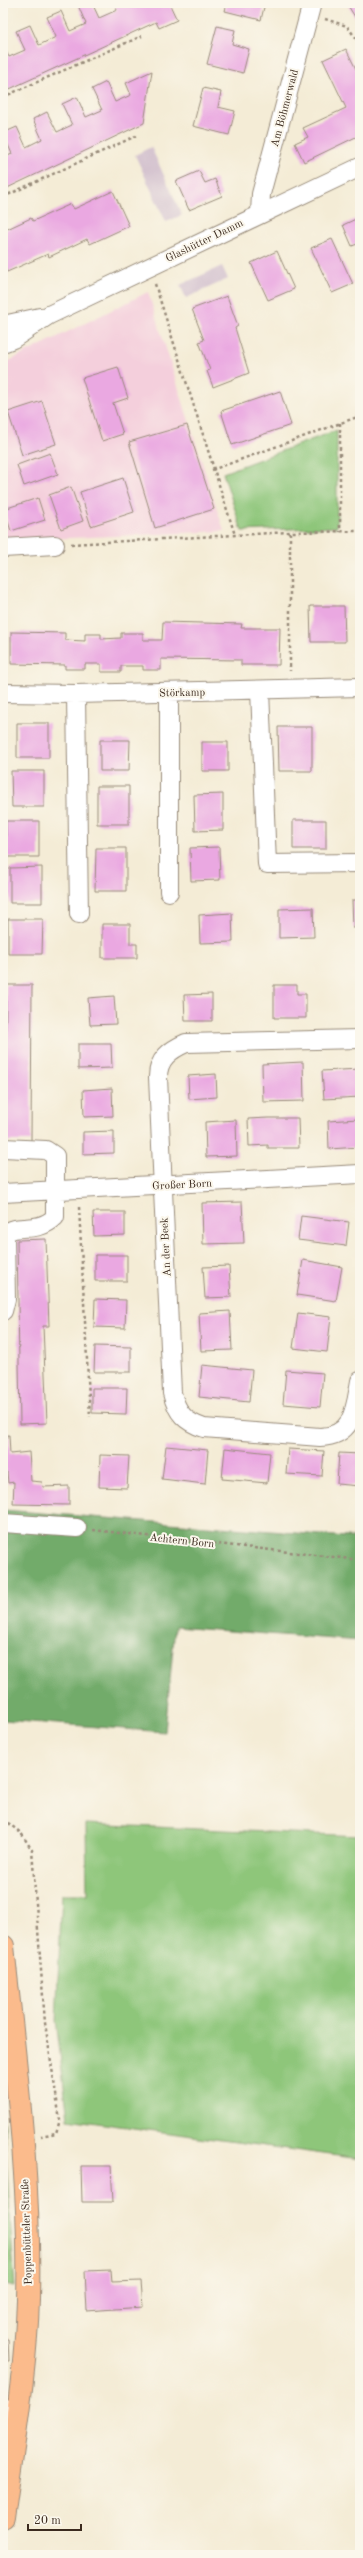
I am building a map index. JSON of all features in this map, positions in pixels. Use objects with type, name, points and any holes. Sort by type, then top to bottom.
[{"type":"main road","name":"Poppenbütteler Straße","points":[[3,1946],[23,2137],[28,2297],[10,2411],[3,2518]]},
{"type":"street","name":"Am Böhmerwald","points":[[260,213],[261,194],[311,9]]},
{"type":"street","name":"Glashütter Damm","points":[[3,343],[13,339],[49,315],[260,213],[360,167]]},
{"type":"street","name":"Glashütter Damm","points":[[3,325],[49,315]]},
{"type":"street","points":[[3,548],[56,544]]},
{"type":"street","name":"Störkamp","points":[[3,693],[76,694],[290,690],[360,687]]},
{"type":"street","points":[[260,690],[267,864],[360,863]]},
{"type":"street","points":[[168,692],[169,892]]},
{"type":"street","points":[[76,694],[78,914]]},
{"type":"street","name":"An der Beek","points":[[360,1040],[186,1043],[164,1057],[158,1072],[172,1393],[181,1416],[190,1423],[204,1428],[320,1437],[334,1436],[346,1427],[350,1420],[360,1381]]},
{"type":"street","points":[[3,1148],[46,1150],[55,1156],[54,1217],[47,1225],[9,1229],[5,1234],[6,1299],[3,1312]]},
{"type":"street","name":"Großer Born","points":[[3,1193],[55,1199],[162,1185],[360,1174]]},
{"type":"street","points":[[3,1523],[77,1528]]},
{"type":"path","points":[[311,9],[347,26],[360,44]]},
{"type":"path","points":[[3,97],[142,36]]},
{"type":"path","points":[[3,197],[136,136]]},
{"type":"path","points":[[149,266],[212,470],[235,535]]},
{"type":"path","points":[[212,470],[360,416]]},
{"type":"path","points":[[340,423],[340,532]]},
{"type":"path","points":[[56,544],[290,532],[360,531]]},
{"type":"path","points":[[290,532],[290,690]]},
{"type":"path","points":[[55,1199],[80,1207],[90,1416]]},
{"type":"path","name":"Achtern Born","points":[[77,1528],[360,1560]]},
{"type":"path","points":[[3,1819],[21,1833],[32,1850],[45,2023],[60,2120],[56,2133],[47,2136],[23,2137]]},
{"type":"shaded area","points":[[151,147],[182,215],[166,222],[135,155]]},
{"type":"shaded area","points":[[222,266],[228,279],[186,298],[180,285]]},
{"type":"shaded area","points":[[148,292],[224,531],[3,541],[3,364]]},
{"type":"green space","points":[[337,430],[337,527],[242,531],[223,473]]},
{"type":"green space","points":[[3,1510],[360,1538],[360,1641],[175,1627],[165,1732],[3,1720]]},
{"type":"green space","points":[[86,1824],[360,1836],[360,2159],[68,2119],[56,2021],[62,1894],[87,1894]]},
{"type":"green space","points":[[3,2116],[15,2287],[3,2284]]},
{"type":"building","points":[[77,3],[92,3],[99,18],[117,10],[114,3],[169,3],[177,20],[159,28],[156,22],[3,92],[3,45],[9,57],[25,50],[16,31],[30,25],[39,45],[56,37],[47,17],[61,11],[70,31],[86,24]]},
{"type":"building","points":[[227,3],[265,3],[261,20],[225,11]]},
{"type":"building","points":[[360,3],[360,25],[347,4]]},
{"type":"building","points":[[217,26],[235,30],[232,44],[249,49],[243,73],[207,64]]},
{"type":"building","points":[[346,49],[360,77],[360,126],[357,127],[360,135],[304,162],[295,143],[308,137],[303,128],[346,108],[323,60]]},
{"type":"building","points":[[152,71],[144,123],[3,190],[3,158],[12,154],[3,133],[17,127],[26,147],[42,139],[33,119],[47,112],[57,132],[72,125],[62,104],[77,97],[86,117],[102,110],[92,89],[106,82],[115,102],[131,95],[126,83]]},
{"type":"building","points":[[203,88],[221,92],[218,107],[235,111],[229,135],[193,126]]},
{"type":"building","points":[[199,171],[205,183],[215,179],[222,196],[189,210],[176,181]]},
{"type":"building","points":[[113,191],[129,226],[90,244],[87,239],[49,257],[48,254],[7,272],[3,263],[3,231],[31,218],[33,221],[71,204],[74,209]]},
{"type":"building","points":[[360,217],[360,243],[352,246],[343,225]]},
{"type":"building","points":[[332,239],[353,284],[332,293],[311,248]]},
{"type":"building","points":[[277,251],[294,289],[268,300],[251,263]]},
{"type":"building","points":[[227,296],[238,326],[235,328],[249,373],[213,387],[207,371],[210,370],[199,342],[204,340],[192,309]]},
{"type":"building","points":[[118,367],[128,398],[113,403],[123,434],[102,441],[82,378]]},
{"type":"building","points":[[280,391],[291,425],[232,445],[221,411]]},
{"type":"building","points":[[42,401],[56,444],[22,455],[8,412]]},
{"type":"building","points":[[187,425],[214,509],[155,528],[129,442]]},
{"type":"building","points":[[50,453],[58,474],[24,486],[17,465]]},
{"type":"building","points":[[357,471],[360,471],[360,502],[357,502]]},
{"type":"building","points":[[123,478],[134,512],[91,526],[80,492]]},
{"type":"building","points":[[71,487],[83,521],[61,529],[49,495]]},
{"type":"building","points":[[38,498],[45,520],[11,531],[4,509]]},
{"type":"building","points":[[310,606],[344,606],[345,642],[311,642]]},
{"type":"building","points":[[163,622],[242,624],[241,628],[280,628],[279,665],[241,665],[241,660],[161,659],[161,670],[143,670],[143,666],[121,666],[121,672],[101,672],[101,664],[85,664],[85,669],[65,669],[65,665],[11,664],[11,632],[65,633],[65,640],[85,641],[85,634],[101,634],[101,639],[121,638],[121,633],[143,633],[143,640],[162,640]]},
{"type":"building","points":[[17,723],[49,723],[49,758],[17,758]]},
{"type":"building","points":[[278,727],[312,727],[312,771],[279,771]]},
{"type":"building","points":[[100,740],[130,740],[129,771],[100,771]]},
{"type":"building","points":[[202,742],[228,742],[228,771],[202,771]]},
{"type":"building","points":[[11,771],[44,771],[44,807],[12,807]]},
{"type":"building","points":[[97,786],[129,786],[129,824],[97,824]]},
{"type":"building","points":[[223,794],[223,830],[195,831],[194,795]]},
{"type":"building","points":[[293,820],[326,820],[326,849],[293,849]]},
{"type":"building","points":[[6,821],[39,821],[39,857],[6,857]]},
{"type":"building","points":[[219,847],[220,880],[191,881],[190,848]]},
{"type":"building","points":[[96,848],[126,848],[126,891],[95,891]]},
{"type":"building","points":[[42,867],[42,903],[10,903],[10,868]]},
{"type":"building","points":[[352,900],[360,900],[360,928],[353,928]]},
{"type":"building","points":[[313,908],[314,937],[279,938],[279,909]]},
{"type":"building","points":[[232,913],[233,942],[200,943],[199,915]]},
{"type":"building","points":[[8,919],[43,919],[42,954],[8,954]]},
{"type":"building","points":[[102,924],[130,924],[130,944],[137,944],[137,958],[102,958]]},
{"type":"building","points":[[6,985],[32,985],[31,1141],[5,1141]]},
{"type":"building","points":[[274,985],[297,985],[297,994],[306,994],[306,1018],[274,1018]]},
{"type":"building","points":[[212,994],[212,1021],[185,1021],[184,995]]},
{"type":"building","points":[[114,996],[116,1024],[90,1025],[88,998]]},
{"type":"building","points":[[78,1044],[111,1044],[112,1068],[78,1069]]},
{"type":"building","points":[[303,1062],[304,1101],[263,1102],[262,1064]]},
{"type":"building","points":[[360,1069],[360,1097],[324,1099],[322,1071]]},
{"type":"building","points":[[216,1074],[217,1097],[189,1099],[188,1076]]},
{"type":"building","points":[[112,1088],[113,1116],[84,1117],[83,1090]]},
{"type":"building","points":[[298,1118],[299,1148],[268,1148],[268,1145],[249,1146],[248,1119]]},
{"type":"building","points":[[358,1119],[360,1147],[329,1149],[328,1121]]},
{"type":"building","points":[[236,1120],[237,1156],[206,1157],[205,1122]]},
{"type":"building","points":[[114,1131],[114,1153],[83,1154],[83,1132]]},
{"type":"building","points":[[242,1202],[244,1243],[203,1244],[202,1203]]},
{"type":"building","points":[[93,1212],[125,1212],[125,1235],[94,1236]]},
{"type":"building","points":[[301,1216],[349,1222],[346,1246],[298,1240]]},
{"type":"building","points":[[46,1239],[49,1326],[43,1326],[47,1423],[20,1424],[17,1240]]},
{"type":"building","points":[[95,1255],[127,1255],[127,1281],[95,1281]]},
{"type":"building","points":[[303,1260],[342,1267],[336,1301],[297,1295]]},
{"type":"building","points":[[229,1266],[231,1297],[205,1298],[203,1267]]},
{"type":"building","points":[[95,1299],[126,1300],[125,1328],[94,1327]]},
{"type":"building","points":[[230,1311],[232,1350],[201,1351],[199,1313]]},
{"type":"building","points":[[298,1313],[331,1317],[327,1352],[293,1348]]},
{"type":"building","points":[[95,1346],[131,1347],[131,1372],[94,1372]]},
{"type":"building","points":[[202,1365],[252,1370],[249,1402],[199,1397]]},
{"type":"building","points":[[286,1370],[323,1373],[320,1407],[283,1404]]},
{"type":"building","points":[[92,1388],[127,1388],[126,1414],[92,1413]]},
{"type":"building","points":[[9,1435],[10,1454],[29,1452],[31,1481],[42,1482],[43,1487],[69,1486],[69,1505],[13,1504],[14,1482],[8,1483],[7,1472],[3,1473],[3,1436]]},
{"type":"building","points":[[166,1446],[208,1450],[205,1484],[162,1479]]},
{"type":"building","points":[[225,1448],[270,1453],[267,1483],[222,1479]]},
{"type":"building","points":[[288,1449],[324,1451],[322,1476],[286,1474]]},
{"type":"building","points":[[339,1453],[360,1454],[360,1486],[337,1484]]},
{"type":"building","points":[[100,1455],[129,1456],[127,1488],[99,1487]]},
{"type":"building","points":[[81,2166],[111,2166],[113,2202],[82,2202]]},
{"type":"building","points":[[111,2270],[112,2282],[141,2281],[143,2307],[87,2311],[85,2271]]},
{"type":"building","points":[[3,2339],[8,2339],[9,2361],[3,2361]]}]
